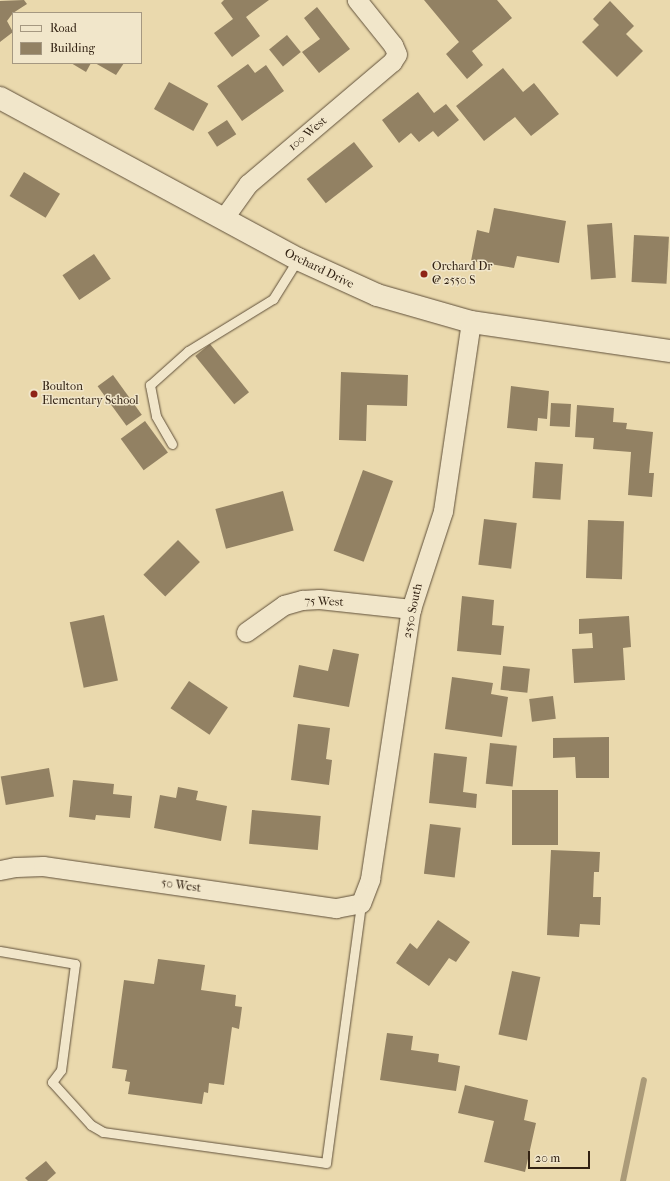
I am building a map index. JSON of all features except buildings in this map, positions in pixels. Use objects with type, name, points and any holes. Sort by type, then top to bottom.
[{"type":"main road","name":"Orchard Drive","points":[[0,98],[298,259],[377,295],[471,322],[670,351]]},
{"type":"street","name":"100 West","points":[[223,219],[248,184],[385,69],[397,54],[387,37],[357,0]]},
{"type":"street","name":"2550 South","points":[[361,903],[370,879],[411,609],[443,511],[471,322]]},
{"type":"street","name":"75 West","points":[[246,632],[284,605],[302,600],[319,599],[411,609]]},
{"type":"street","name":"50 West","points":[[0,870],[16,867],[43,866],[336,908],[361,903]]},
{"type":"lane","points":[[172,444],[156,416],[150,385],[188,351],[273,299],[298,259]]},
{"type":"lane","points":[[0,951],[75,964],[60,1070],[52,1082],[91,1125],[103,1132],[326,1163],[361,903]]},
{"type":"waterway","points":[[623,1181],[644,1080]]},
{"type":"place","name":"Orchard Dr @ 2550 S","points":[[424,274]]},
{"type":"place","name":"Boulton Elementary School","points":[[34,394]]}]
